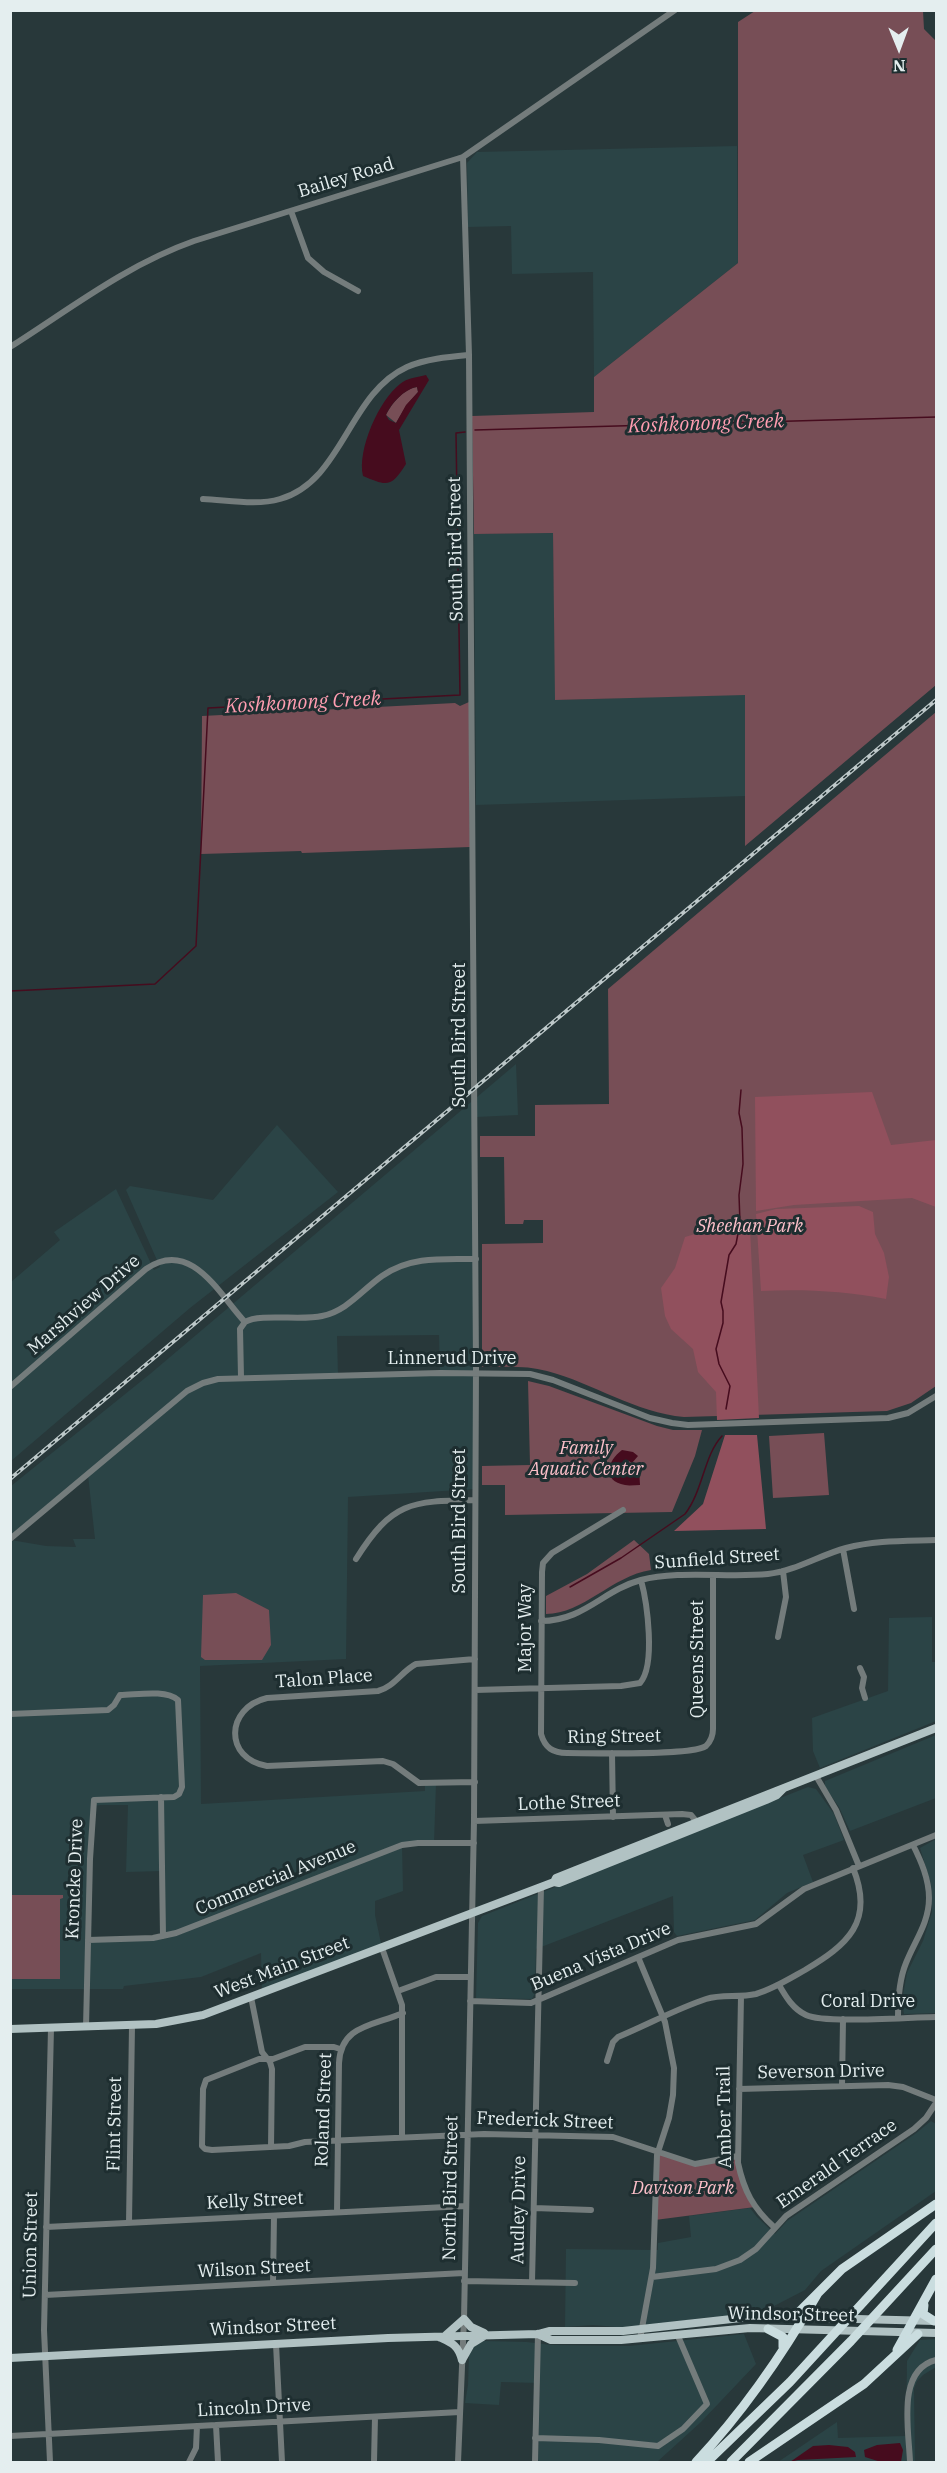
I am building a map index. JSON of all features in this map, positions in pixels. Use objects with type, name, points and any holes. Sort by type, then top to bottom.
[{"type":"highway","points":[[696,2463],[736,2418],[782,2351],[795,2330],[800,2316],[818,2293],[842,2269],[936,2204]]},
{"type":"highway","points":[[707,2463],[779,2393],[936,2223]]},
{"type":"highway","points":[[731,2463],[851,2341],[936,2249]]},
{"type":"highway","points":[[893,2357],[936,2278]]},
{"type":"highway","points":[[924,2303],[923,2314],[935,2321]]},
{"type":"highway","points":[[768,2329],[783,2337],[782,2351]]},
{"type":"highway","points":[[749,2463],[864,2384],[918,2334]]},
{"type":"main road","name":"West Main Street","points":[[554,1882],[556,1878],[576,1869],[936,1728]]},
{"type":"main road","name":"West Main Street","points":[[10,2029],[132,2026],[187,2019],[554,1882],[560,1883],[777,1796],[783,1789]]},
{"type":"main road","name":"Windsor Street","points":[[10,2358],[436,2336],[642,2329],[744,2317],[800,2316],[935,2321]]},
{"type":"main road","points":[[446,2336],[464,2319],[471,2327],[488,2335]]},
{"type":"main road","name":"Windsor Street","points":[[538,2334],[551,2340],[640,2339],[716,2331],[768,2329],[936,2333]]},
{"type":"main road","points":[[462,2360],[471,2344],[488,2335]]},
{"type":"main road","points":[[436,2336],[455,2344],[459,2348],[462,2360]]},
{"type":"street","name":"Bailey Road","points":[[10,347],[141,263],[194,241],[463,157],[675,10]]},
{"type":"street","name":"South Bird Street","points":[[463,157],[469,355],[476,1259],[475,1782],[472,1914]]},
{"type":"street","points":[[291,211],[308,258],[324,272],[358,291]]},
{"type":"street","points":[[203,499],[274,501],[298,492],[310,484],[323,470],[374,393],[391,377],[423,362],[469,355]]},
{"type":"street","points":[[241,1377],[240,1329],[244,1322],[255,1319],[322,1316],[347,1305],[381,1276],[409,1262],[426,1259],[476,1259]]},
{"type":"street","name":"Marshview Drive","points":[[10,1387],[146,1269],[165,1260],[186,1262],[200,1270],[244,1322]]},
{"type":"street","name":"Linnerud Drive","points":[[10,1539],[187,1391],[210,1380],[241,1377],[440,1373],[514,1374],[542,1377],[650,1418],[688,1425],[888,1418],[908,1413],[936,1396]]},
{"type":"street","points":[[356,1559],[372,1535],[402,1509],[429,1501],[475,1500]]},
{"type":"street","name":"Major Way","points":[[552,1750],[544,1744],[542,1734],[542,1572],[547,1558],[623,1510]]},
{"type":"street","name":"Sunfield Street","points":[[541,1621],[563,1620],[629,1584],[641,1580],[769,1574],[843,1549],[879,1542],[936,1540]]},
{"type":"street","points":[[843,1549],[854,1609]]},
{"type":"street","points":[[778,1637],[786,1597],[783,1571]]},
{"type":"street","name":"Queens Street","points":[[710,1741],[713,1729],[713,1576]]},
{"type":"street","points":[[475,1690],[640,1683],[647,1668],[647,1611],[641,1580]]},
{"type":"street","name":"Talon Place","points":[[475,1659],[416,1664],[384,1690],[256,1700],[241,1712],[235,1733],[239,1748],[244,1755],[259,1765],[383,1761],[393,1764],[419,1783],[475,1782]]},
{"type":"street","points":[[860,1668],[864,1677],[862,1688],[865,1698]]},
{"type":"street","points":[[10,1714],[108,1710],[120,1695],[161,1694],[176,1698],[182,1787],[179,1794],[161,1797],[163,1936]]},
{"type":"street","name":"Ring Street","points":[[552,1750],[567,1753],[612,1753],[691,1750],[704,1747],[710,1741]]},
{"type":"street","points":[[612,1753],[613,1817]]},
{"type":"street","points":[[607,2061],[613,2042],[618,2037],[707,1999],[755,1994],[779,1984],[834,1952],[852,1933],[859,1914],[861,1896],[856,1867],[836,1810],[816,1776]]},
{"type":"street","name":"Kroncke Drive","points":[[86,2027],[94,1800],[161,1797]]},
{"type":"street","points":[[665,1815],[668,1824]]},
{"type":"street","name":"Lothe Street","points":[[474,1821],[665,1815],[689,1815],[696,1821]]},
{"type":"street","name":"Buena Vista Drive","points":[[470,2001],[524,2003],[539,2000],[678,1940],[756,1924],[773,1914],[804,1889],[936,1835]]},
{"type":"street","name":"Commercial Avenue","points":[[88,1940],[163,1936],[185,1930],[402,1845],[474,1843]]},
{"type":"street","points":[[898,2018],[900,1981],[928,1912],[928,1886],[913,1845]]},
{"type":"street","name":"Audley Drive","points":[[532,2282],[541,1887]]},
{"type":"street","name":"North Bird Street","points":[[458,2463],[464,2319],[472,1914]]},
{"type":"street","points":[[382,1948],[398,1991],[403,2013],[402,2137]]},
{"type":"street","points":[[638,1957],[664,2017],[672,2051],[674,2081],[669,2118],[658,2152],[652,2277],[640,2339]]},
{"type":"street","points":[[398,1991],[436,1977],[470,1977]]},
{"type":"street","name":"Coral Drive","points":[[779,1984],[790,2003],[808,2017],[843,2019],[936,2017]]},
{"type":"street","name":"Amber Trail","points":[[741,1996],[738,2156],[742,2181],[751,2202],[774,2227]]},
{"type":"street","points":[[251,1997],[262,2052],[272,2068],[271,2146]]},
{"type":"street","name":"Roland Street","points":[[336,2212],[340,2049],[346,2037],[354,2032],[403,2013]]},
{"type":"street","points":[[842,2086],[843,2019]]},
{"type":"street","name":"Flint Street","points":[[129,2223],[132,2026]]},
{"type":"street","name":"Union Street","points":[[50,2463],[45,2356],[45,2295],[51,2028]]},
{"type":"street","points":[[266,2059],[273,2059],[311,2046],[340,2049]]},
{"type":"street","name":"Frederick Street","points":[[266,2059],[259,2059],[212,2076],[206,2081],[202,2089],[201,2127],[204,2148],[467,2134],[536,2135],[613,2137],[695,2164],[738,2156]]},
{"type":"street","name":"Severson Drive","points":[[739,2089],[897,2086],[936,2101]]},
{"type":"street","name":"Emerald Terrace","points":[[652,2277],[716,2269],[731,2264],[756,2249],[786,2216],[914,2129],[926,2118],[936,2101]]},
{"type":"street","name":"Kelly Street","points":[[46,2227],[466,2205]]},
{"type":"street","points":[[534,2208],[591,2210]]},
{"type":"street","points":[[273,2283],[274,2216]]},
{"type":"street","name":"Wilson Street","points":[[45,2295],[464,2273]]},
{"type":"street","points":[[464,2281],[575,2283]]},
{"type":"street","points":[[535,2463],[538,2334]]},
{"type":"street","points":[[536,2438],[599,2440],[658,2446],[682,2429],[707,2404],[678,2336]]},
{"type":"street","points":[[276,2344],[282,2463]]},
{"type":"street","points":[[910,2463],[910,2382],[922,2365],[936,2360]]},
{"type":"street","name":"Lincoln Drive","points":[[10,2436],[460,2412]]},
{"type":"street","points":[[374,2463],[375,2417]]},
{"type":"street","points":[[216,2425],[218,2463]]},
{"type":"street","points":[[189,2463],[196,2448],[197,2426]]},
{"type":"shaded area","points":[[737,146],[738,263],[594,377],[593,272],[512,274],[511,226],[468,227],[467,163],[477,152]]},
{"type":"shaded area","points":[[426,375],[429,380],[399,430],[406,464],[388,483],[363,476],[363,453],[377,413],[392,391],[403,382]],"holes":[[[417,387],[418,392],[406,405],[396,423],[389,420],[386,415],[398,398],[412,388]]]},
{"type":"shaded area","points":[[553,533],[556,700],[746,694],[745,796],[476,805],[474,534]]},
{"type":"shaded area","points":[[516,1064],[518,1115],[476,1117],[475,1489],[348,1497],[346,1659],[200,1666],[201,1804],[425,1791],[425,1785],[436,1784],[434,1843],[402,1845],[403,1891],[375,1901],[375,1915],[382,1948],[262,1993],[261,1953],[201,1977],[124,1986],[123,1989],[11,1989],[11,1540],[46,1546],[76,1547],[73,1539],[95,1539],[88,1475],[11,1539],[11,1486],[150,1374]],"holes":[[[439,1335],[440,1373],[338,1375],[337,1336]],[[128,1805],[126,1872],[162,1871],[163,1936],[88,1940],[93,1806]]]},
{"type":"shaded area","points":[[872,1092],[891,1145],[936,1140],[936,1207],[912,1198],[794,1205],[756,1211],[755,1097]]},
{"type":"shaded area","points":[[277,1125],[338,1192],[190,1308],[11,1461],[11,1282],[60,1240],[54,1232],[116,1189],[154,1270],[160,1267],[126,1190],[130,1186],[213,1200]]},
{"type":"shaded area","points":[[859,1206],[873,1212],[875,1234],[884,1253],[889,1277],[886,1299],[824,1291],[761,1291],[756,1214],[776,1209]]},
{"type":"shaded area","points":[[722,1226],[750,1228],[759,1418],[717,1420],[716,1392],[698,1372],[693,1349],[671,1329],[665,1316],[661,1288],[675,1268],[685,1237]]},
{"type":"shaded area","points":[[725,1435],[757,1435],[766,1529],[674,1531],[703,1504]]},
{"type":"shaded area","points":[[622,1450],[633,1452],[638,1456],[632,1463],[627,1460],[627,1468],[639,1468],[640,1485],[618,1483],[610,1475],[610,1465]]},
{"type":"shaded area","points":[[932,1617],[932,1662],[936,1662],[936,1721],[820,1768],[813,1751],[812,1718],[888,1691],[889,1618]]},
{"type":"shaded area","points":[[936,1735],[936,1798],[850,1831],[839,1807],[825,1787],[825,1781]]},
{"type":"shaded area","points":[[808,1787],[816,1789],[834,1814],[844,1840],[803,1855],[813,1882],[787,1893],[755,1920],[677,1936],[674,1932],[673,1896],[536,1949],[535,1993],[532,1999],[476,1998],[478,1923],[482,1916]]},
{"type":"shaded area","points":[[936,1839],[936,2013],[904,2014],[902,2001],[907,1973],[923,1941],[932,1912],[931,1884],[920,1848]]},
{"type":"shaded area","points":[[931,2121],[936,2124],[936,2191],[821,2271],[805,2290],[774,2306],[774,2314],[702,2318],[628,2328],[593,2325],[565,2327],[566,2249],[658,2250],[658,2243],[691,2237],[689,2216],[750,2208],[775,2234],[787,2221]]},
{"type":"shaded area","points":[[744,2334],[756,2364],[701,2422],[657,2462],[538,2462],[540,2383],[501,2382],[499,2405],[465,2403],[471,2347],[484,2341],[629,2346]]},
{"type":"shaded area","points":[[936,2339],[936,2367],[917,2381],[914,2389],[915,2462],[778,2462],[837,2422],[838,2438],[906,2436],[907,2361],[920,2340]]},
{"type":"shaded area","points":[[900,2443],[903,2450],[901,2462],[881,2462],[865,2457],[864,2450],[877,2445]]},
{"type":"shaded area","points":[[813,2446],[848,2447],[855,2452],[856,2457],[790,2462]]},
{"type":"green space","points":[[755,11],[923,11],[924,29],[936,41],[936,685],[745,846],[745,695],[555,700],[553,533],[474,534],[472,416],[594,412],[594,377],[738,263],[738,22]]},
{"type":"green space","points":[[417,387],[418,392],[396,423],[386,415],[399,397]]},
{"type":"green space","points":[[469,702],[470,847],[201,854],[202,716],[455,703],[460,706]]},
{"type":"green space","name":"Sheehan Park","points":[[936,712],[936,1386],[911,1403],[887,1411],[684,1417],[649,1410],[564,1376],[539,1369],[482,1367],[482,1244],[543,1243],[543,1220],[524,1220],[523,1224],[505,1224],[504,1157],[480,1157],[480,1136],[535,1136],[535,1105],[609,1104],[608,989]]},
{"type":"green space","name":"Family Aquatic Center","points":[[528,1381],[549,1386],[657,1426],[673,1430],[702,1430],[695,1456],[672,1512],[505,1515],[505,1485],[482,1485],[482,1466],[530,1465]]},
{"type":"green space","points":[[824,1433],[829,1495],[773,1498],[769,1436]]},
{"type":"green space","points":[[634,1540],[649,1554],[651,1570],[623,1579],[573,1608],[546,1614],[546,1596],[587,1574]]},
{"type":"green space","points":[[236,1593],[269,1610],[271,1645],[262,1660],[205,1660],[201,1657],[203,1595]]},
{"type":"green space","points":[[11,1895],[63,1895],[60,1899],[60,1979],[11,1979]]},
{"type":"green space","name":"Davison Park","points":[[658,2152],[695,2164],[738,2156],[738,2163],[755,2207],[655,2220]]},
{"type":"waterway","name":"Koshkonong Creek","points":[[475,430],[936,417]]},
{"type":"waterway","name":"Koshkonong Creek","points":[[10,991],[155,984],[196,946],[208,708],[460,695],[456,433],[465,432]]},
{"type":"waterway","points":[[726,1409],[730,1386],[719,1364],[716,1349],[723,1323],[721,1302],[729,1255],[736,1244],[740,1223],[739,1195],[743,1164],[742,1128],[739,1113],[741,1090]]},
{"type":"waterway","points":[[570,1587],[621,1558],[685,1514],[696,1495],[711,1453],[722,1436]]},
{"type":"railway","points":[[10,1479],[936,700]]}]
